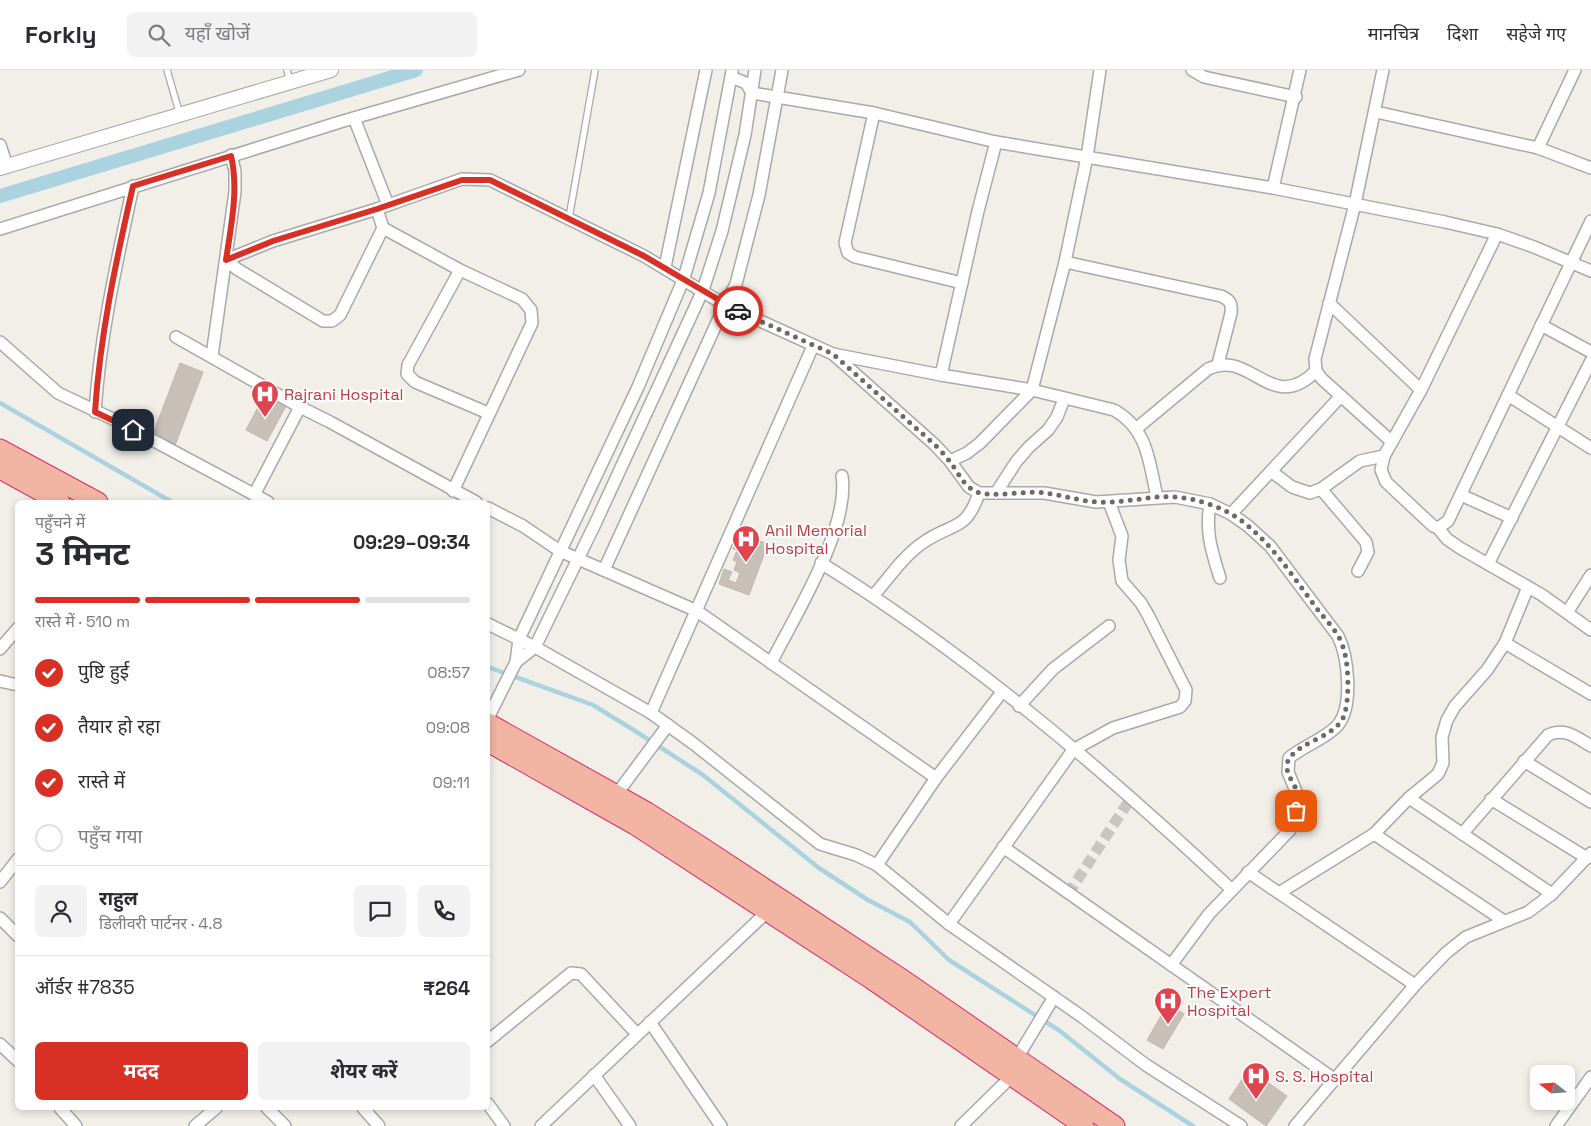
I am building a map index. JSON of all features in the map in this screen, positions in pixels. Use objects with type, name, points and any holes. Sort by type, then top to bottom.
[{"type":"highway","points":[[0,449],[94,500]]},
{"type":"highway","points":[[0,469],[56,500]]},
{"type":"highway","points":[[490,724],[616,795],[696,843],[1115,1126]]},
{"type":"highway","points":[[490,743],[635,824],[768,911],[1084,1126]]},
{"type":"street","points":[[0,145],[4,167],[180,115],[288,76],[331,70]]},
{"type":"street","points":[[0,229],[354,118],[519,70]]},
{"type":"street","points":[[665,267],[706,70]]},
{"type":"street","points":[[516,662],[535,647],[703,290],[722,231],[745,135],[755,70]]},
{"type":"street","points":[[604,570],[736,284],[759,195],[782,70]]},
{"type":"street","points":[[950,461],[967,453],[980,442],[1032,390],[1065,262],[1087,157],[1100,70]]},
{"type":"street","points":[[1192,70],[1204,77],[1296,97]]},
{"type":"street","points":[[1273,188],[1296,97],[1300,70]]},
{"type":"street","points":[[1383,70],[1376,112],[1315,359],[1316,371],[1392,442]]},
{"type":"street","points":[[1538,148],[1575,70]]},
{"type":"street","points":[[490,714],[516,662],[519,639],[638,387],[684,278],[709,193],[731,73],[746,83],[752,92],[874,113],[996,142],[1273,188],[1497,234],[1571,261],[1591,271]]},
{"type":"street","points":[[1376,112],[1538,148],[1591,168]]},
{"type":"street","points":[[874,113],[845,243],[848,253],[855,257],[962,283]]},
{"type":"street","points":[[226,260],[237,269],[323,321],[332,321],[340,315],[383,228],[382,207],[354,118]]},
{"type":"street","points":[[941,375],[996,142]]},
{"type":"street","points":[[212,356],[235,192],[235,171],[231,156]]},
{"type":"street","points":[[226,260],[273,241],[462,180],[490,180],[665,267],[725,305],[833,354],[1032,390],[1114,410],[1126,417],[1137,428],[1145,444],[1157,497]]},
{"type":"street","points":[[95,412],[98,364],[108,301],[133,186]]},
{"type":"street","points":[[1438,528],[1448,521],[1461,495],[1591,221]]},
{"type":"street","points":[[383,228],[460,270],[522,299],[531,310],[532,323],[488,413],[453,491]]},
{"type":"street","points":[[1497,234],[1421,390],[1384,456],[1382,470],[1386,482],[1433,526],[1438,528],[1447,539],[1568,611],[1591,630]]},
{"type":"street","points":[[1065,262],[1228,299],[1232,304],[1231,312],[1218,364]]},
{"type":"street","points":[[460,270],[408,365],[407,374],[415,382],[488,413]]},
{"type":"street","points":[[1329,302],[1421,390]]},
{"type":"street","points":[[1541,325],[1591,352]]},
{"type":"street","points":[[176,337],[472,500]]},
{"type":"street","points":[[0,342],[58,393],[264,500]]},
{"type":"street","points":[[651,713],[813,346]]},
{"type":"street","points":[[833,354],[950,461],[968,487],[979,493],[1044,493],[1096,502],[1175,497],[1210,504],[1231,514],[1248,526],[1275,554],[1333,629],[1343,647],[1346,662],[1346,701],[1342,719],[1336,727],[1289,758],[1288,772],[1300,801],[1290,830],[1231,889],[1209,914],[1170,965]]},
{"type":"street","points":[[1488,564],[1557,427],[1588,377],[1591,361]]},
{"type":"street","points":[[1137,428],[1208,368],[1218,364],[1238,367],[1283,387],[1294,387],[1304,382],[1316,371]]},
{"type":"street","points":[[1508,395],[1591,448]]},
{"type":"street","points":[[1231,514],[1341,396]]},
{"type":"street","points":[[996,493],[1016,462],[1048,430],[1057,417],[1064,399]]},
{"type":"street","points":[[254,495],[300,407]]},
{"type":"street","points":[[1271,471],[1302,492],[1310,493],[1321,489],[1360,460],[1384,456]]},
{"type":"street","points":[[771,663],[821,563],[843,504],[842,476]]},
{"type":"street","points":[[1321,489],[1366,542],[1368,552],[1358,571]]},
{"type":"street","points":[[873,596],[909,555],[924,542],[956,527],[967,518],[979,493]]},
{"type":"street","points":[[1461,495],[1512,518]]},
{"type":"street","points":[[949,924],[1002,847],[1073,750],[1113,728],[1180,707],[1186,696],[1186,690],[1148,615],[1141,603],[1122,581],[1119,560],[1122,536],[1110,502]]},
{"type":"street","points":[[1210,504],[1207,528],[1209,543],[1220,578]]},
{"type":"street","points":[[490,509],[523,526],[560,551],[697,611],[936,778]]},
{"type":"street","points":[[821,563],[873,596],[1002,692],[1131,798],[1231,889]]},
{"type":"street","points":[[1568,611],[1591,575]]},
{"type":"street","points":[[1279,893],[1374,834],[1409,798],[1438,774],[1443,763],[1442,737],[1447,720],[1455,706],[1487,670],[1504,643],[1528,587]]},
{"type":"street","points":[[490,625],[535,647],[651,713],[774,806],[820,844],[856,855],[877,865],[949,924],[1054,997],[1146,1065],[1241,1126]]},
{"type":"street","points":[[1019,706],[1053,669],[1109,626]]},
{"type":"street","points":[[0,649],[15,632]]},
{"type":"street","points":[[1504,643],[1591,694]]},
{"type":"street","points":[[0,681],[15,684]]},
{"type":"street","points":[[877,865],[936,778],[1002,692]]},
{"type":"street","points":[[616,795],[668,725]]},
{"type":"street","points":[[1462,834],[1548,735],[1557,731],[1567,733],[1591,746]]},
{"type":"street","points":[[1524,761],[1591,802]]},
{"type":"street","points":[[1409,798],[1552,894]]},
{"type":"street","points":[[1295,1126],[1415,985],[1446,953],[1466,937],[1528,912],[1552,894],[1589,855],[1491,799]]},
{"type":"street","points":[[1374,834],[1504,921]]},
{"type":"street","points":[[1002,847],[1334,1079]]},
{"type":"street","points":[[0,882],[15,863]]},
{"type":"street","points":[[1248,872],[1415,985]]},
{"type":"street","points":[[541,1126],[768,911]]},
{"type":"street","points":[[0,918],[15,933]]},
{"type":"street","points":[[490,1039],[571,973],[576,972],[581,974],[637,1034]]},
{"type":"street","points":[[961,1126],[1012,1076],[1017,1058],[1054,997]]},
{"type":"street","points":[[650,1022],[721,1126]]},
{"type":"street","points":[[0,1044],[15,1059]]},
{"type":"street","points":[[594,1075],[630,1126]]},
{"type":"street","points":[[1556,1126],[1591,1076]]},
{"type":"street","points":[[490,1107],[504,1126]]},
{"type":"street","points":[[62,1110],[76,1126]]},
{"type":"street","points":[[195,1126],[214,1110]]},
{"type":"street","points":[[269,1110],[285,1126]]},
{"type":"street","points":[[365,1110],[380,1126]]},
{"type":"lane","points":[[167,70],[180,115]]},
{"type":"lane","points":[[569,218],[595,70]]},
{"type":"building","points":[[180,363],[203,372],[174,448],[151,439]]},
{"type":"building","points":[[265,394],[286,406],[267,441],[246,430]]},
{"type":"building","points":[[739,533],[768,544],[749,595],[719,584],[724,569],[732,572],[728,580],[736,583],[740,573],[734,570],[737,562],[733,560],[737,550],[733,549]]},
{"type":"building","points":[[1168,1004],[1184,1014],[1163,1049],[1147,1040]]},
{"type":"building","points":[[1249,1069],[1287,1096],[1266,1126],[1229,1099]]},
{"type":"waterway","points":[[0,196],[416,70]]},
{"type":"waterway","points":[[0,403],[169,500]]},
{"type":"waterway","points":[[490,668],[593,705],[703,775],[819,868],[868,900],[910,922],[949,960],[1060,1031],[1120,1079],[1193,1126]]},
{"type":"tunnel","points":[[1068,894],[1131,798]]},
{"type":"way so far","points":[[738,311],[833,354],[935,445],[950,461],[968,487],[979,493],[1044,493],[1096,502],[1157,497],[1192,499],[1210,504],[1231,514],[1248,526],[1270,546],[1328,622],[1343,647],[1346,662],[1346,709],[1342,719],[1336,727],[1289,758],[1287,764],[1288,772],[1300,796],[1296,811]]},
{"type":"place","name":"Rajrani Hospital","points":[[265,418]]},
{"type":"place","name":"Anil Memorial Hospital","points":[[746,563]]},
{"type":"place","name":"The Expert Hospital","points":[[1168,1025]]},
{"type":"place","name":"S. S. Hospital","points":[[1256,1100]]},
{"type":"route","points":[[133,430],[95,412],[98,364],[108,301],[133,186],[231,156],[235,171],[235,192],[226,260],[273,241],[462,180],[490,180],[517,191],[644,256],[738,311]]}]
